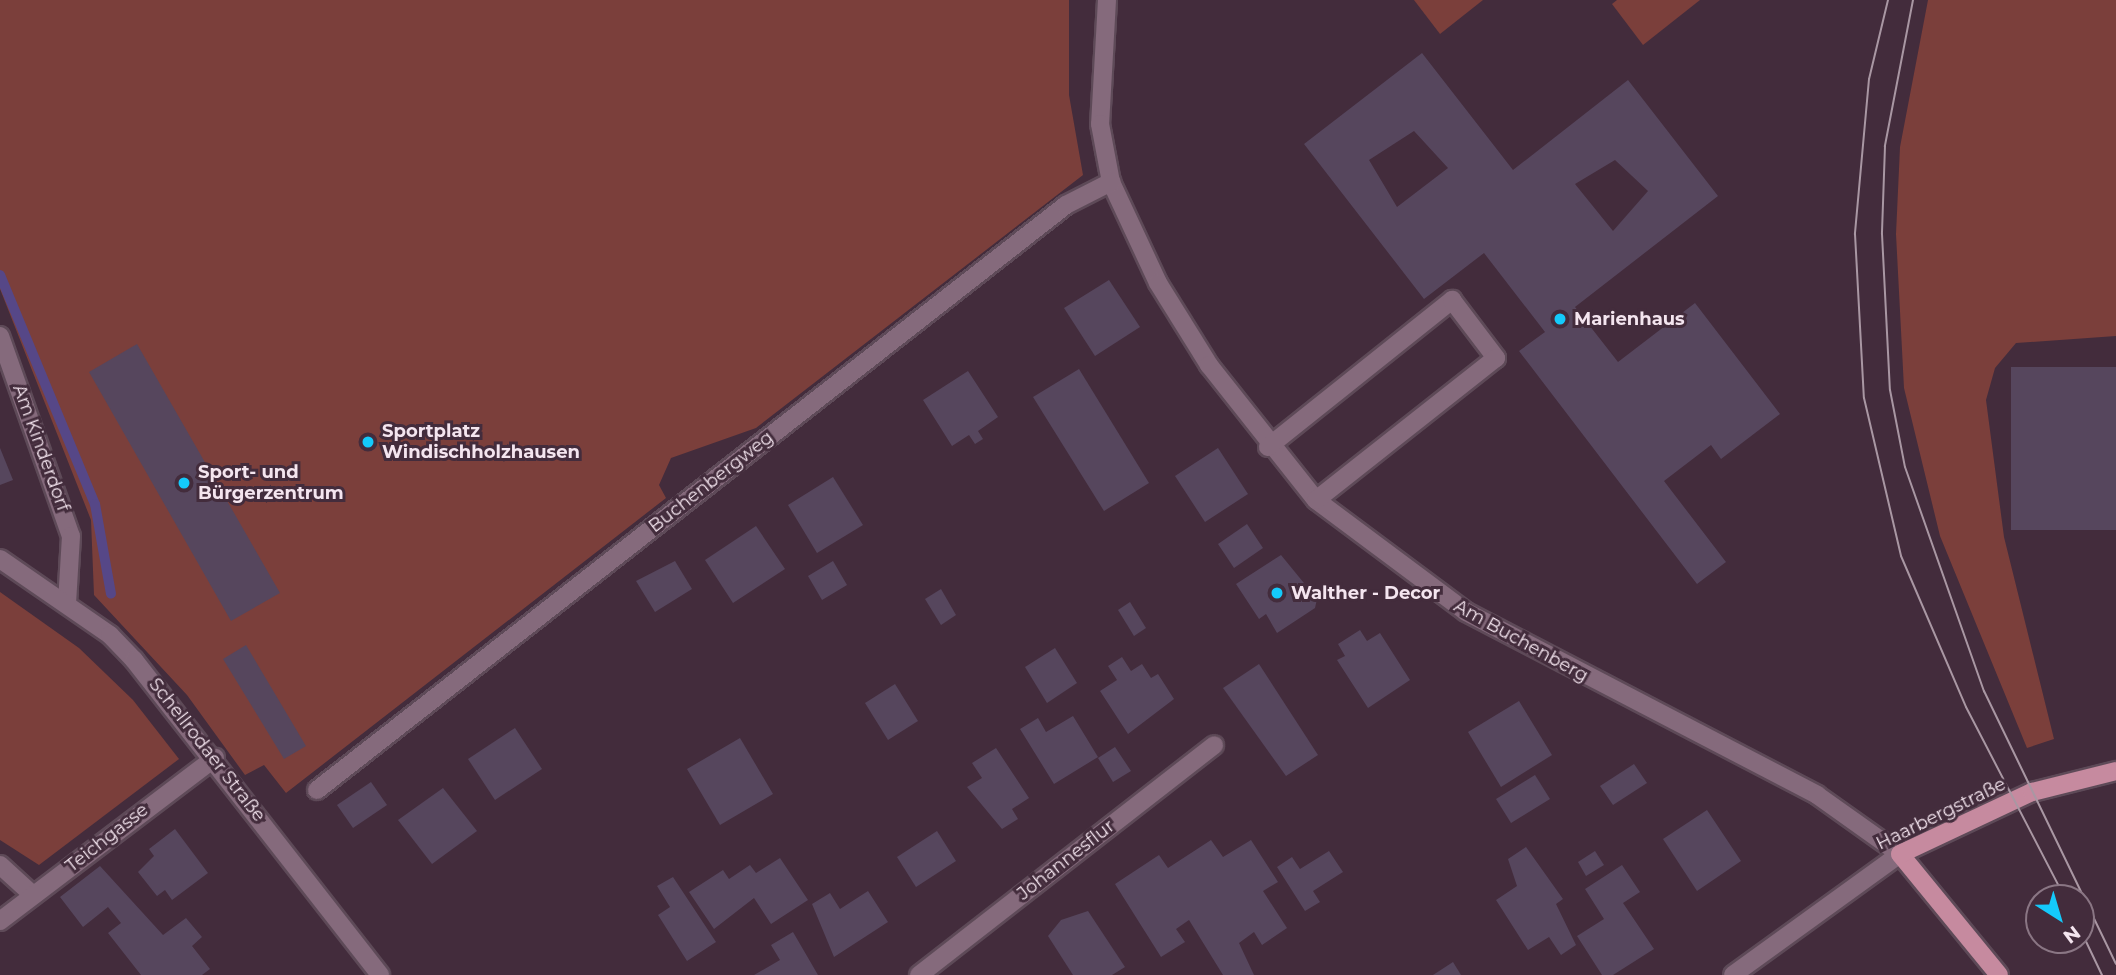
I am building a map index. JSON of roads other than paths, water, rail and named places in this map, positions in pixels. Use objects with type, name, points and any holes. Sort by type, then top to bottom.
[{"type":"main road","name":"Haarbergstraße","points":[[1900,854],[2032,792],[2116,771]]},
{"type":"main road","points":[[1900,854],[1999,975]]},
{"type":"street","name":"Am Buchenberg","points":[[1107,0],[1100,124],[1111,182],[1158,283],[1268,447],[1316,500],[1466,612],[1817,795],[1900,854]]},
{"type":"street","name":"Buchenbergweg","points":[[317,790],[1066,205],[1111,182]]},
{"type":"street","points":[[1268,447],[1452,300],[1496,358],[1316,500]]},
{"type":"street","name":"Am Kinderdorf","points":[[0,337],[71,536],[67,604]]},
{"type":"street","name":"Schellrodaer Straße","points":[[0,559],[67,604],[134,660],[215,758],[380,975]]},
{"type":"street","name":"Johannesflur","points":[[919,975],[1214,745]]},
{"type":"street","name":"Teichgasse","points":[[0,921],[215,758]]},
{"type":"street","name":"Haarbergstraße","points":[[1733,975],[1900,854]]},
{"type":"street","points":[[0,865],[33,895]]},
{"type":"waterway","points":[[0,275],[95,504],[111,594]]},
{"type":"tram line","points":[[1888,0],[1869,79],[1855,234],[1864,398],[1901,556],[1966,707],[2058,884]]},
{"type":"tram line","points":[[1913,0],[1885,146],[1882,234],[1890,390],[1905,467],[1984,691],[2116,964]]},
{"type":"tram line","points":[[2092,954],[2102,975]]},
{"type":"place","name":"Marienhaus","points":[[1560,319]]},
{"type":"place","name":"Sportplatz Windischholzhausen","points":[[368,442]]},
{"type":"place","name":"Sport- und Bürgerzentrum","points":[[184,483]]},
{"type":"place","name":"Walther - Decor","points":[[1277,593]]}]
